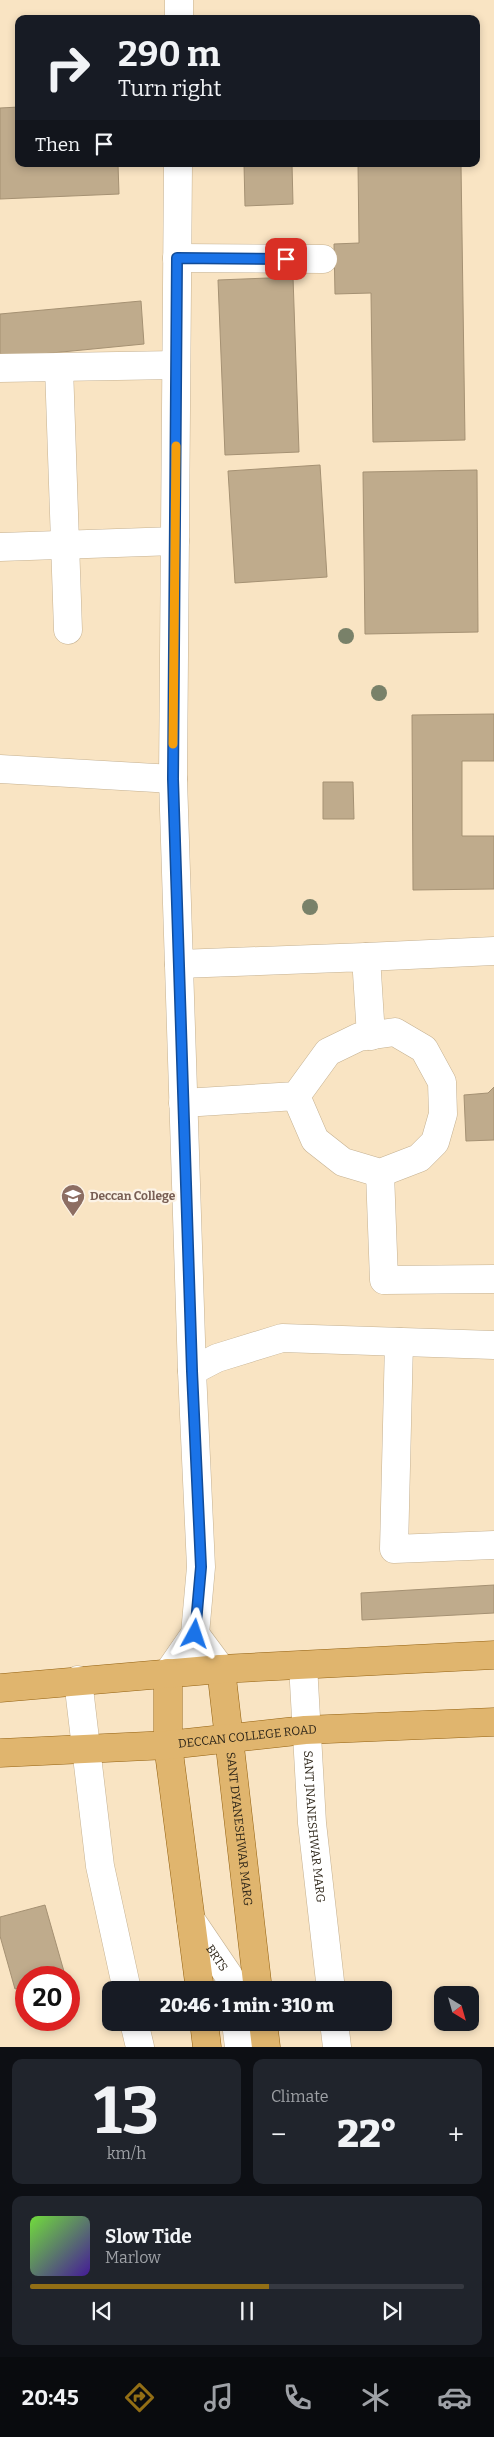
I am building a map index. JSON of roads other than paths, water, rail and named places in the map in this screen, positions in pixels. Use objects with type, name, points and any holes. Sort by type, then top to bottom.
[{"type":"main road","points":[[0,1688],[222,1669],[494,1655]]},
{"type":"main road","name":"SANT DYANESHWAR MARG","points":[[222,1669],[257,1981]]},
{"type":"main road","points":[[168,1673],[168,1745],[199,1981]]},
{"type":"main road","name":"DECCAN COLLEGE ROAD","points":[[0,1753],[168,1745],[306,1730],[494,1722]]},
{"type":"main road","points":[[205,2031],[207,2047]]},
{"type":"main road","points":[[264,2031],[266,2047]]},
{"type":"street","points":[[179,0],[179,15]]},
{"type":"street","points":[[168,1673],[195,1634],[201,1567],[192,1371],[173,779],[178,167]]},
{"type":"street","points":[[177,258],[323,259]]},
{"type":"street","points":[[0,368],[176,365]]},
{"type":"street","points":[[59,367],[68,630]]},
{"type":"street","points":[[0,547],[175,541]]},
{"type":"street","points":[[0,769],[173,779]]},
{"type":"street","points":[[179,964],[494,951]]},
{"type":"street","points":[[366,957],[371,1036]]},
{"type":"street","points":[[394,1032],[424,1049],[442,1082],[443,1114],[435,1142],[419,1158],[380,1172],[343,1162],[316,1140],[296,1096],[328,1052],[359,1037],[394,1032]]},
{"type":"street","points":[[183,1103],[296,1096]]},
{"type":"street","points":[[380,1172],[384,1280],[494,1278]]},
{"type":"street","points":[[192,1371],[216,1358],[282,1338],[494,1345]]},
{"type":"street","points":[[399,1342],[394,1549],[494,1545]]},
{"type":"street","points":[[195,1634],[222,1669]]},
{"type":"street","name":"SANT JNANESHWAR MARG","points":[[303,1665],[312,1823],[330,1981]]},
{"type":"street","points":[[78,1680],[100,1866],[125,1981]]},
{"type":"street","name":"BRTS","points":[[191,1920],[229,1981]]},
{"type":"street","name":"BRTS","points":[[231,1981],[250,1925]]},
{"type":"street","points":[[136,2031],[140,2047]]},
{"type":"street","points":[[237,2031],[239,2047]]},
{"type":"street","points":[[335,2031],[337,2047]]},
{"type":"place","name":"Deccan College","points":[[73,1217]]}]
